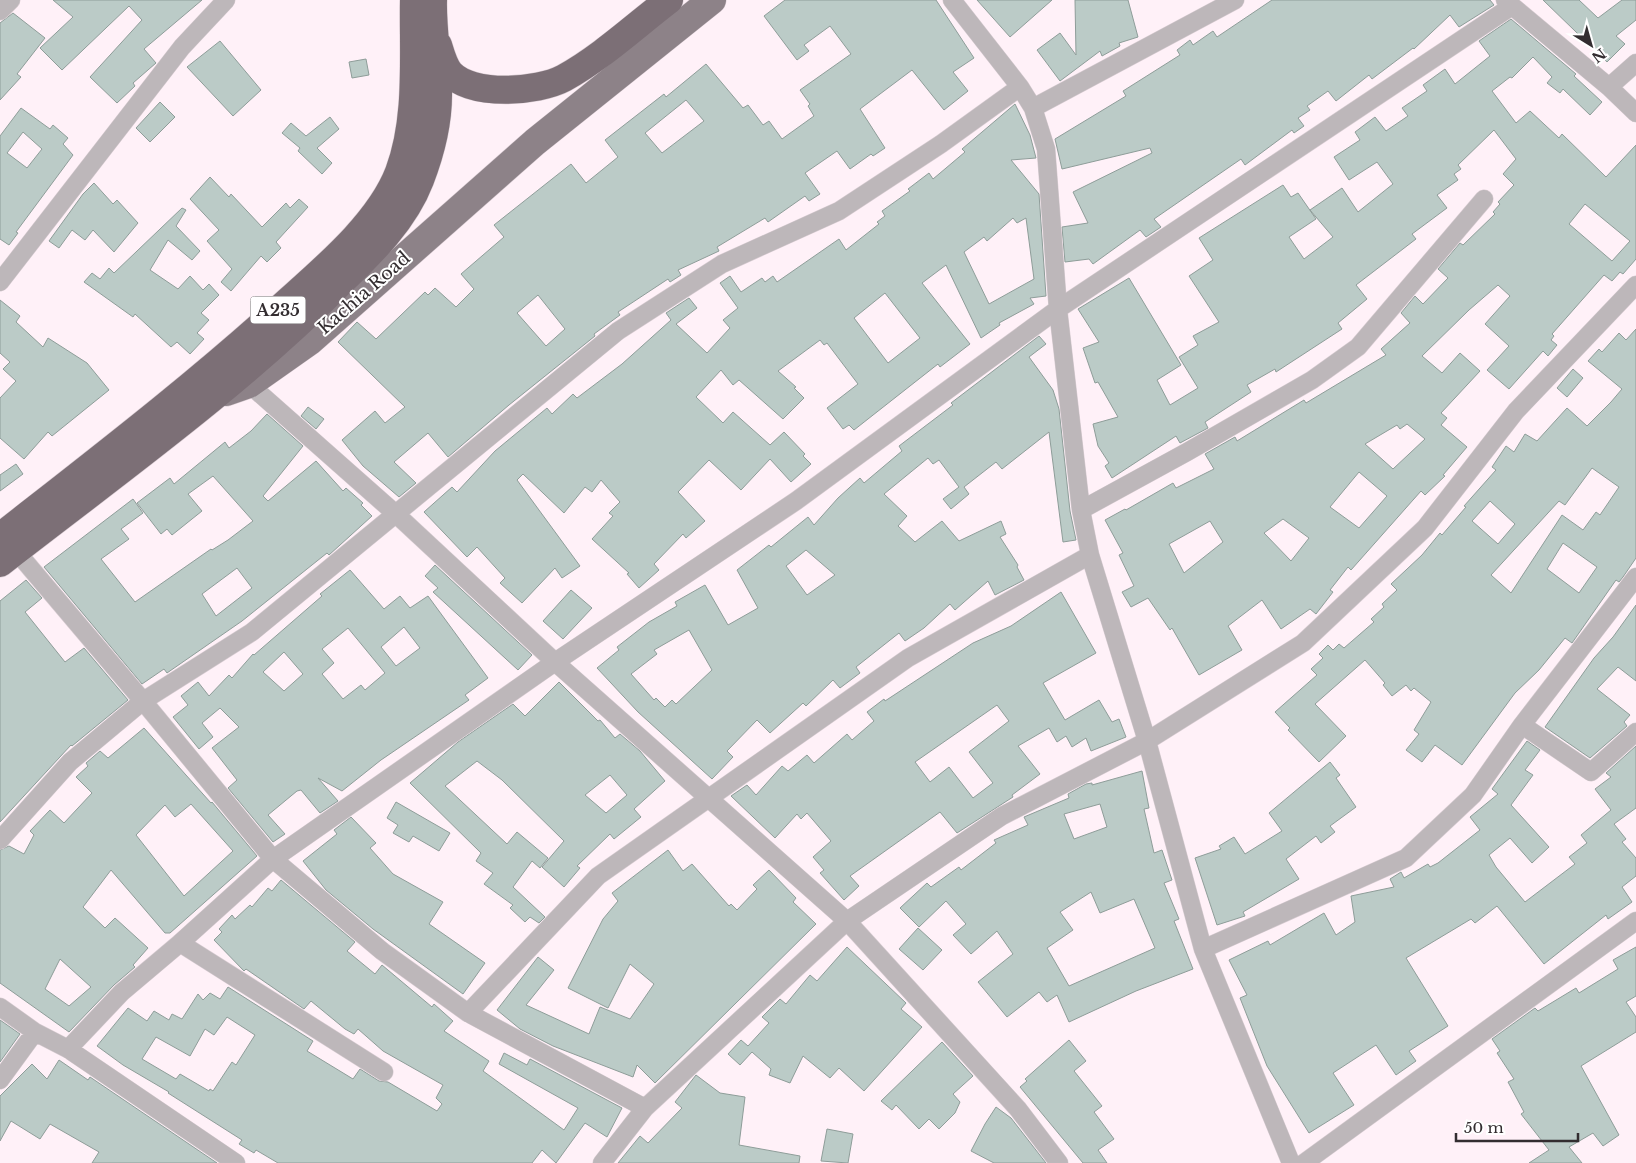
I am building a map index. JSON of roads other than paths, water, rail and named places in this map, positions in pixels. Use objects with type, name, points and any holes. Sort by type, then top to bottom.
[{"type":"highway","name":"A235","points":[[5,550],[230,354],[303,288],[366,225],[399,173],[410,135],[414,0]]},
{"type":"highway","name":"A235","points":[[215,395],[253,364],[322,301],[374,249],[404,212],[420,180],[432,141],[438,95],[432,28],[433,0]]},
{"type":"highway","points":[[432,28],[446,67],[452,75],[465,82],[484,88],[507,90],[538,86],[563,79],[669,0]]},
{"type":"highway","name":"Kachia Road","points":[[5,550],[215,395]]},
{"type":"main road","name":"Kachia Road","points":[[215,395],[249,384],[310,341],[535,142],[712,0]]},
{"type":"street","points":[[0,11],[11,0]]},
{"type":"street","points":[[0,282],[182,47],[226,0]]},
{"type":"street","points":[[952,0],[1020,86],[1033,108],[1046,150],[1058,309],[1081,510],[1090,555],[1147,742],[1203,949],[1291,1163]]},
{"type":"street","points":[[1033,108],[1235,0]]},
{"type":"street","points":[[68,1049],[122,992],[180,943],[273,859],[555,662],[796,501],[1058,309],[1508,3],[1609,87],[1636,113]]},
{"type":"street","points":[[1609,87],[1636,63]]},
{"type":"street","points":[[0,840],[70,762],[143,701],[252,632],[397,515],[618,331],[722,264],[839,211],[941,144],[1020,86]]},
{"type":"street","points":[[1081,510],[1304,385],[1358,347],[1484,199]]},
{"type":"street","points":[[602,1163],[646,1108],[847,921],[1002,816],[1147,742],[1303,643],[1425,528],[1516,411],[1636,285]]},
{"type":"street","points":[[249,384],[397,515],[555,662],[847,921],[1018,1109],[1059,1163]]},
{"type":"street","points":[[5,550],[143,701],[273,859],[382,951],[468,1013],[646,1108]]},
{"type":"street","points":[[468,1013],[598,876],[908,658],[1090,555]]},
{"type":"street","points":[[1203,949],[1406,858],[1473,795],[1522,725],[1636,578]]},
{"type":"street","points":[[1522,725],[1591,772],[1636,732]]},
{"type":"street","points":[[1304,1163],[1636,920]]},
{"type":"street","points":[[180,943],[384,1072]]},
{"type":"street","points":[[0,1007],[35,1032],[68,1049],[236,1163]]},
{"type":"street","points":[[0,1080],[35,1032]]}]
